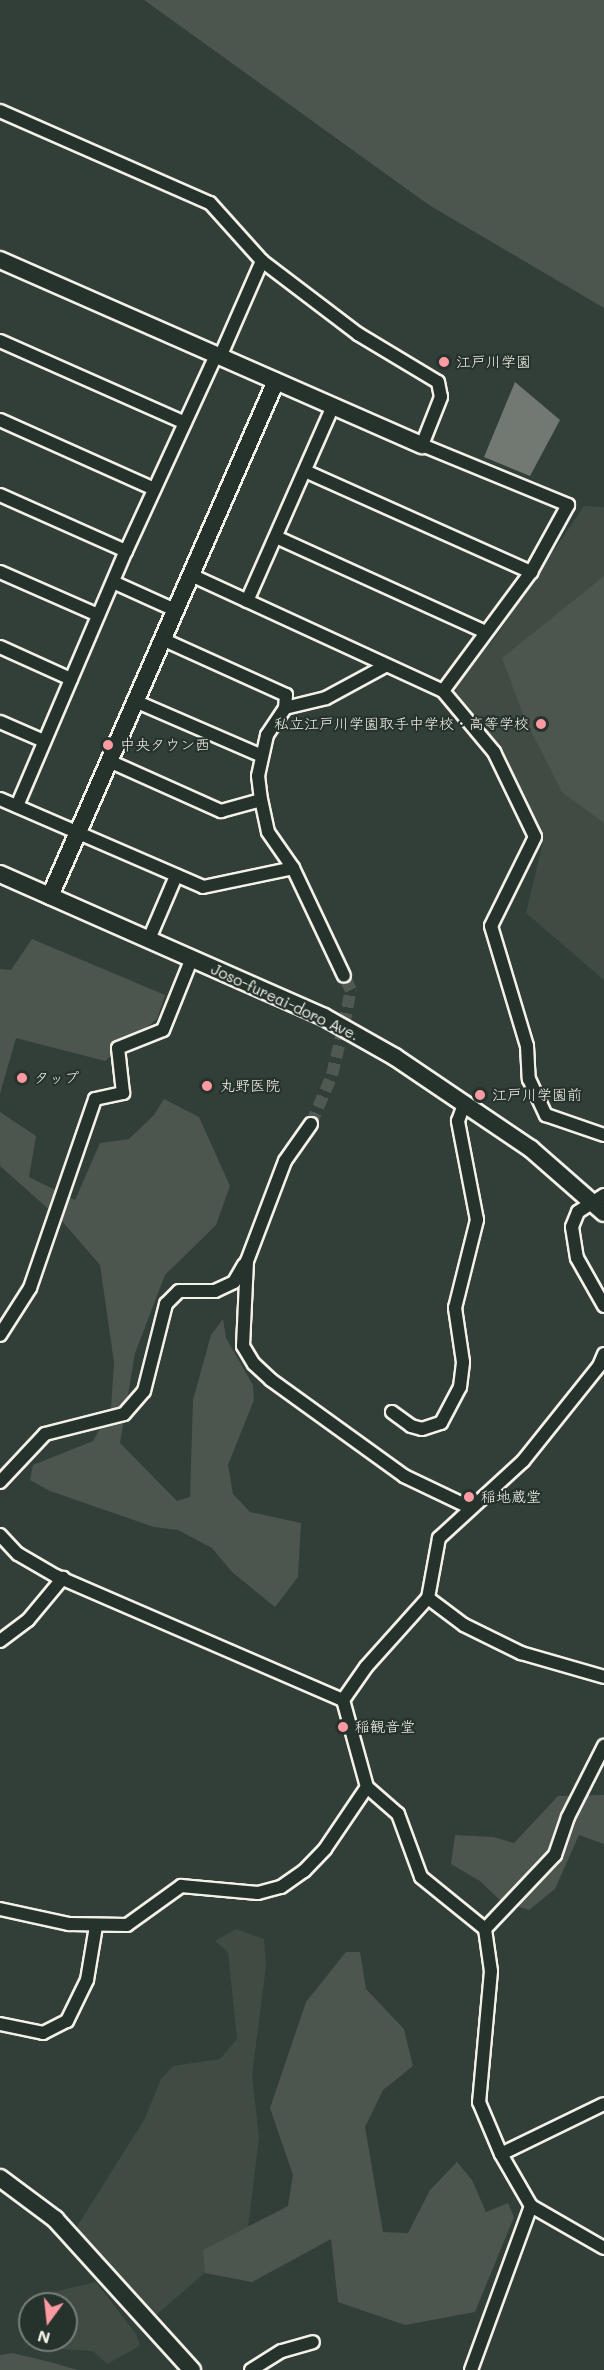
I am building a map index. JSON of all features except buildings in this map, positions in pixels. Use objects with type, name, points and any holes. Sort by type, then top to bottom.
[{"type":"street","points":[[0,111],[210,202],[262,261],[358,334],[438,382],[441,397],[422,445]]},
{"type":"street","points":[[0,260],[422,445],[568,505],[531,572],[443,691]]},
{"type":"street","points":[[17,806],[126,550],[262,261]]},
{"type":"street","points":[[0,341],[185,423]]},
{"type":"street","points":[[50,896],[276,381]]},
{"type":"street","points":[[248,601],[333,406]]},
{"type":"street","points":[[0,420],[154,489]]},
{"type":"street","points":[[305,471],[531,572]]},
{"type":"street","points":[[0,495],[126,550]]},
{"type":"street","points":[[276,537],[485,632]]},
{"type":"street","points":[[0,572],[98,615]]},
{"type":"street","points":[[191,575],[384,666],[443,691],[494,752],[535,837],[491,926],[527,1046],[529,1079],[536,1101],[546,1114],[604,1135]]},
{"type":"street","points":[[113,582],[175,610]]},
{"type":"street","points":[[162,639],[286,695],[285,708],[267,735],[260,756],[258,776],[261,800],[268,832],[293,868],[344,976]]},
{"type":"street","points":[[0,647],[71,679]]},
{"type":"street","points":[[285,708],[326,698],[384,666]]},
{"type":"street","points":[[135,701],[260,756]]},
{"type":"street","points":[[0,722],[44,741]]},
{"type":"street","points":[[108,762],[221,811],[261,800]]},
{"type":"street","points":[[0,799],[203,887],[293,868]]},
{"type":"street","name":"Joso-fureai-doro Ave.","points":[[0,874],[324,1017],[465,1102],[598,1198],[604,1213]]},
{"type":"street","points":[[149,939],[176,876]]},
{"type":"street","points":[[0,1335],[30,1288],[95,1099],[123,1093],[118,1048],[163,1030],[192,958]]},
{"type":"street","points":[[392,1412],[411,1426],[422,1429],[441,1423],[460,1387],[463,1362],[455,1308],[477,1220],[458,1121],[465,1102]]},
{"type":"street","points":[[0,1482],[45,1434],[124,1414],[144,1391],[166,1304],[179,1291],[215,1291],[234,1282],[247,1262],[285,1161],[311,1124]]},
{"type":"street","points":[[598,1198],[578,1212],[572,1227],[572,1240],[577,1258],[604,1306]]},
{"type":"street","points":[[247,1262],[242,1323],[243,1346],[254,1364],[404,1476],[469,1507]]},
{"type":"street","points":[[604,1354],[599,1366],[523,1461],[469,1507],[439,1539],[428,1598],[366,1667],[344,1700],[367,1786],[398,1814],[421,1877],[485,1929],[491,1971],[479,2102],[501,2154],[531,2206],[604,2248]]},
{"type":"street","points":[[0,1535],[18,1554],[63,1578],[344,1700]]},
{"type":"street","points":[[0,1641],[28,1620],[63,1578]]},
{"type":"street","points":[[428,1598],[464,1625],[522,1653],[604,1677]]},
{"type":"street","points":[[485,1929],[555,1855],[568,1817],[604,1746]]},
{"type":"street","points":[[0,1910],[38,1920],[96,1926],[134,1922],[181,1886],[258,1893],[281,1887],[325,1849],[367,1786]]},
{"type":"street","points":[[0,2024],[43,2033],[67,2021],[87,1980],[96,1926]]},
{"type":"street","points":[[501,2154],[604,2104]]},
{"type":"street","points":[[0,2178],[55,2219],[192,2370]]},
{"type":"street","points":[[471,2370],[531,2206]]},
{"type":"street","points":[[251,2370],[282,2351],[313,2342]]},
{"type":"shaded area","points":[[144,0],[604,0],[604,308],[429,205]]},
{"type":"shaded area","points":[[515,382],[560,420],[530,476],[484,457]]},
{"type":"shaded area","name":"私立江戸川学園取手中学校・高等学校","points":[[584,506],[604,507],[604,980],[526,913],[543,842],[500,748],[456,700],[455,685],[494,639]]},
{"type":"shaded area","points":[[604,576],[604,823],[562,792],[524,717],[502,658]]},
{"type":"shaded area","points":[[32,939],[165,995],[157,1019],[105,1061],[16,1038],[0,1094],[0,969],[11,970]]},
{"type":"shaded area","points":[[164,1099],[199,1117],[230,1186],[216,1225],[165,1275],[135,1353],[120,1443],[177,1501],[190,1497],[193,1400],[211,1335],[223,1319],[226,1338],[253,1385],[254,1400],[228,1465],[233,1494],[250,1512],[301,1523],[298,1577],[275,1607],[232,1572],[212,1548],[178,1530],[154,1527],[50,1491],[30,1480],[33,1465],[93,1441],[111,1409],[114,1362],[100,1265],[62,1221],[0,1166],[0,1112],[36,1136],[29,1177],[75,1200],[100,1143],[129,1139],[154,1115]]},
{"type":"shaded area","points":[[604,1795],[604,1844],[579,1835],[555,1889],[529,1910],[502,1902],[480,1881],[451,1864],[455,1835],[493,1837],[514,1843],[558,1796]]},
{"type":"shaded area","points":[[236,1929],[264,1939],[266,1966],[252,2076],[259,2137],[247,2236],[155,2316],[71,2236],[144,2120],[161,2079],[173,2066],[220,2059],[237,2039],[228,1952],[215,1941]]},
{"type":"shaded area","points":[[346,1952],[360,1952],[366,1989],[404,2029],[413,2066],[383,2090],[365,2127],[383,2232],[408,2233],[430,2190],[457,2162],[472,2180],[486,2212],[508,2203],[514,2217],[475,2312],[405,2325],[338,2302],[331,2239],[252,2282],[205,2273],[203,2250],[288,2206],[293,2175],[270,2108],[306,2002]]},
{"type":"shaded area","points":[[96,2282],[136,2334],[140,2346],[107,2364],[93,2351],[78,2350],[78,2292],[53,2292]]},
{"type":"shaded area","points":[[12,2353],[78,2370],[0,2370],[0,2355]]},
{"type":"tunnel","points":[[311,1124],[332,1075],[344,1025],[351,990],[344,976]]},
{"type":"place","name":"江戸川学園","points":[[444,362]]},
{"type":"place","name":"私立江戸川学園取手中学校・高等学校","points":[[541,724]]},
{"type":"place","name":"中央タウン西","points":[[108,745]]},
{"type":"place","name":"タップ","points":[[22,1078]]},
{"type":"place","name":"丸野医院","points":[[207,1086]]},
{"type":"place","name":"江戸川学園前","points":[[480,1095]]},
{"type":"place","name":"稲地蔵堂","points":[[469,1497]]},
{"type":"place","name":"稲観音堂","points":[[343,1727]]}]
